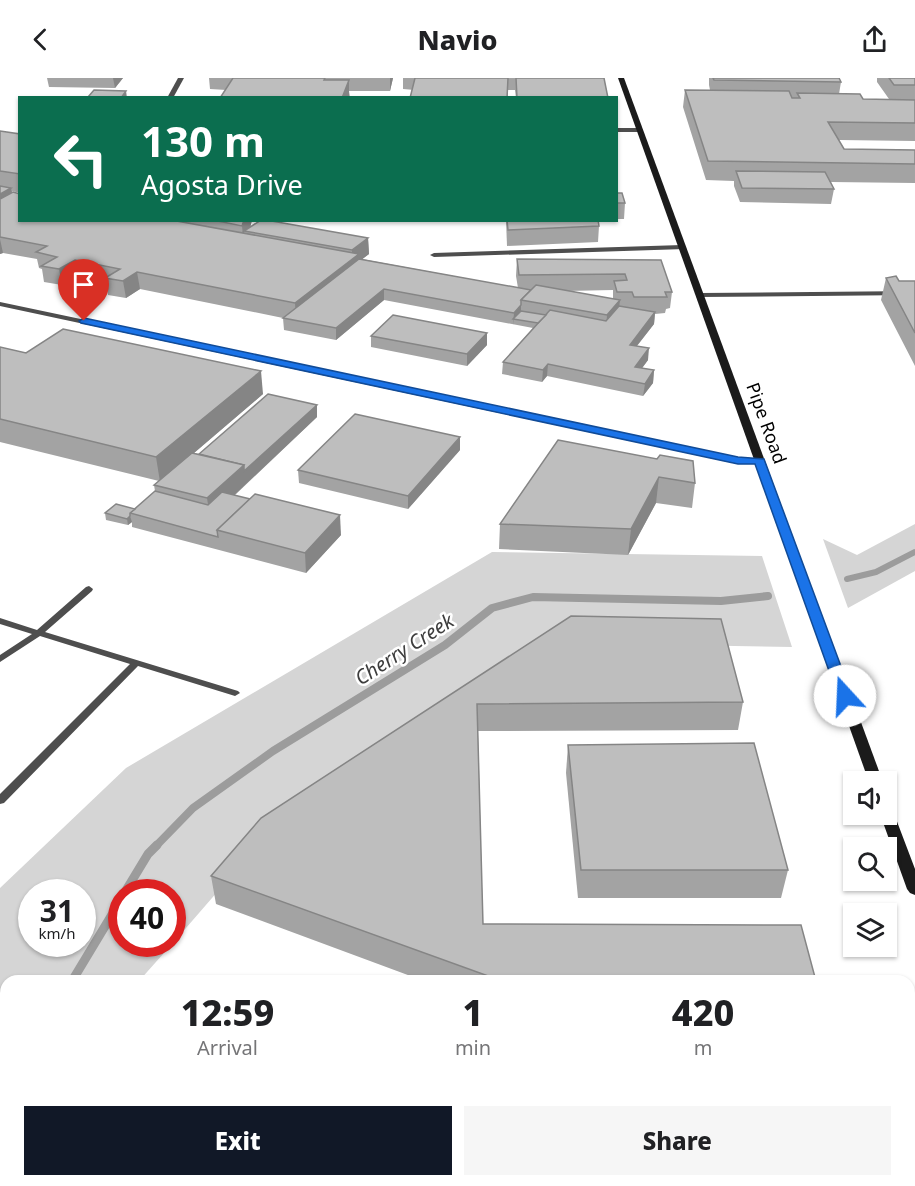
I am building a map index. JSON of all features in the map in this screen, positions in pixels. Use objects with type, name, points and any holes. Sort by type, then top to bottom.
[{"type":"street","points":[[171,96],[181,78]]},
{"type":"street","name":"Pipe Road","points":[[621,78],[872,771]]},
{"type":"street","points":[[618,130],[640,130]]},
{"type":"street","points":[[434,255],[682,247]]},
{"type":"street","points":[[0,304],[738,461],[760,461]]},
{"type":"street","points":[[891,825],[915,889]]},
{"type":"lane","points":[[700,295],[915,293]]},
{"type":"lane","points":[[0,658],[40,632],[89,589]]},
{"type":"lane","points":[[0,621],[236,693]]},
{"type":"lane","points":[[0,800],[136,662]]},
{"type":"shaded area","points":[[915,524],[915,571],[848,608],[823,539],[857,555]]},
{"type":"shaded area","points":[[492,552],[762,556],[792,647],[560,643],[257,846],[186,928],[186,879],[108,879],[108,957],[160,957],[144,975],[0,975],[0,888],[126,768]]},
{"type":"building","points":[[233,78],[349,80],[343,96],[221,96]]},
{"type":"building","points":[[415,78],[508,78],[507,96],[410,96]]},
{"type":"building","points":[[516,78],[604,78],[608,96],[517,96]]},
{"type":"building","points":[[713,78],[839,78],[841,82],[714,80]]},
{"type":"building","points":[[889,78],[915,78],[915,85],[894,85]]},
{"type":"building","points":[[94,90],[126,91],[122,96],[89,96]]},
{"type":"building","points":[[685,90],[789,91],[792,98],[800,98],[797,93],[860,94],[863,99],[915,100],[915,123],[828,122],[844,149],[915,150],[915,164],[708,161]]},
{"type":"building","points":[[0,131],[18,134],[18,174],[0,171]]},
{"type":"building","points":[[736,171],[825,172],[834,189],[742,188]]},
{"type":"building","points":[[0,186],[11,188],[0,194]]},
{"type":"building","points":[[13,192],[18,193],[18,222],[182,222],[359,254],[295,303],[137,272],[123,281],[105,278],[120,269],[75,260],[59,269],[41,266],[57,257],[36,252],[47,246],[0,237],[0,199]]},
{"type":"building","points":[[618,193],[622,193],[625,203],[618,203]]},
{"type":"building","points":[[223,222],[243,222],[242,226]]},
{"type":"building","points":[[258,222],[277,222],[368,238],[352,250],[244,231]]},
{"type":"building","points":[[507,222],[598,222],[599,226],[508,230]]},
{"type":"building","points":[[359,259],[531,290],[521,300],[521,305],[514,313],[384,289],[336,328],[283,318]]},
{"type":"building","points":[[517,259],[661,260],[672,292],[665,292],[667,297],[634,297],[632,292],[617,292],[614,281],[627,280],[625,274],[519,275]]},
{"type":"building","points":[[896,276],[899,281],[915,281],[915,333],[886,278]]},
{"type":"building","points":[[536,285],[620,300],[607,315],[521,300]]},
{"type":"building","points":[[619,306],[655,312],[630,345],[649,348],[635,367],[654,370],[645,384],[548,364],[543,370],[503,362],[550,310],[606,321]]},
{"type":"building","points":[[521,311],[546,315],[538,323],[513,319]]},
{"type":"building","points":[[393,315],[487,333],[467,354],[371,336]]},
{"type":"building","points":[[63,329],[261,371],[156,457],[0,419],[0,347],[26,353]]},
{"type":"building","points":[[268,394],[317,405],[244,471],[244,465],[199,454]]},
{"type":"building","points":[[355,414],[460,437],[408,496],[298,470]]},
{"type":"building","points":[[558,440],[657,459],[660,455],[693,461],[695,483],[659,477],[631,529],[500,524]]},
{"type":"building","points":[[192,453],[244,465],[207,498],[154,485]]},
{"type":"building","points":[[155,491],[208,505],[222,492],[250,499],[217,530],[218,537],[130,513]]},
{"type":"building","points":[[255,494],[340,515],[305,553],[217,530]]},
{"type":"building","points":[[116,504],[135,509],[127,519],[105,513]]},
{"type":"building","points":[[571,616],[721,619],[743,702],[477,704],[483,924],[801,925],[814,975],[485,975],[211,876],[261,818]]},
{"type":"building","points":[[754,743],[788,870],[581,870],[568,745]]},
{"type":"waterway","name":"Cherry Creek","points":[[847,579],[876,572],[915,552]]},
{"type":"waterway","name":"Cherry Creek","points":[[155,847],[193,808],[273,751],[445,645],[492,608],[533,597],[721,601],[768,596]]},
{"type":"waterway","name":"Cherry Creek","points":[[133,879],[155,847]]},
{"type":"waterway","name":"Cherry Creek","points":[[76,975],[108,921]]},
{"type":"route","points":[[84,321],[738,461],[760,461],[845,696]]}]
